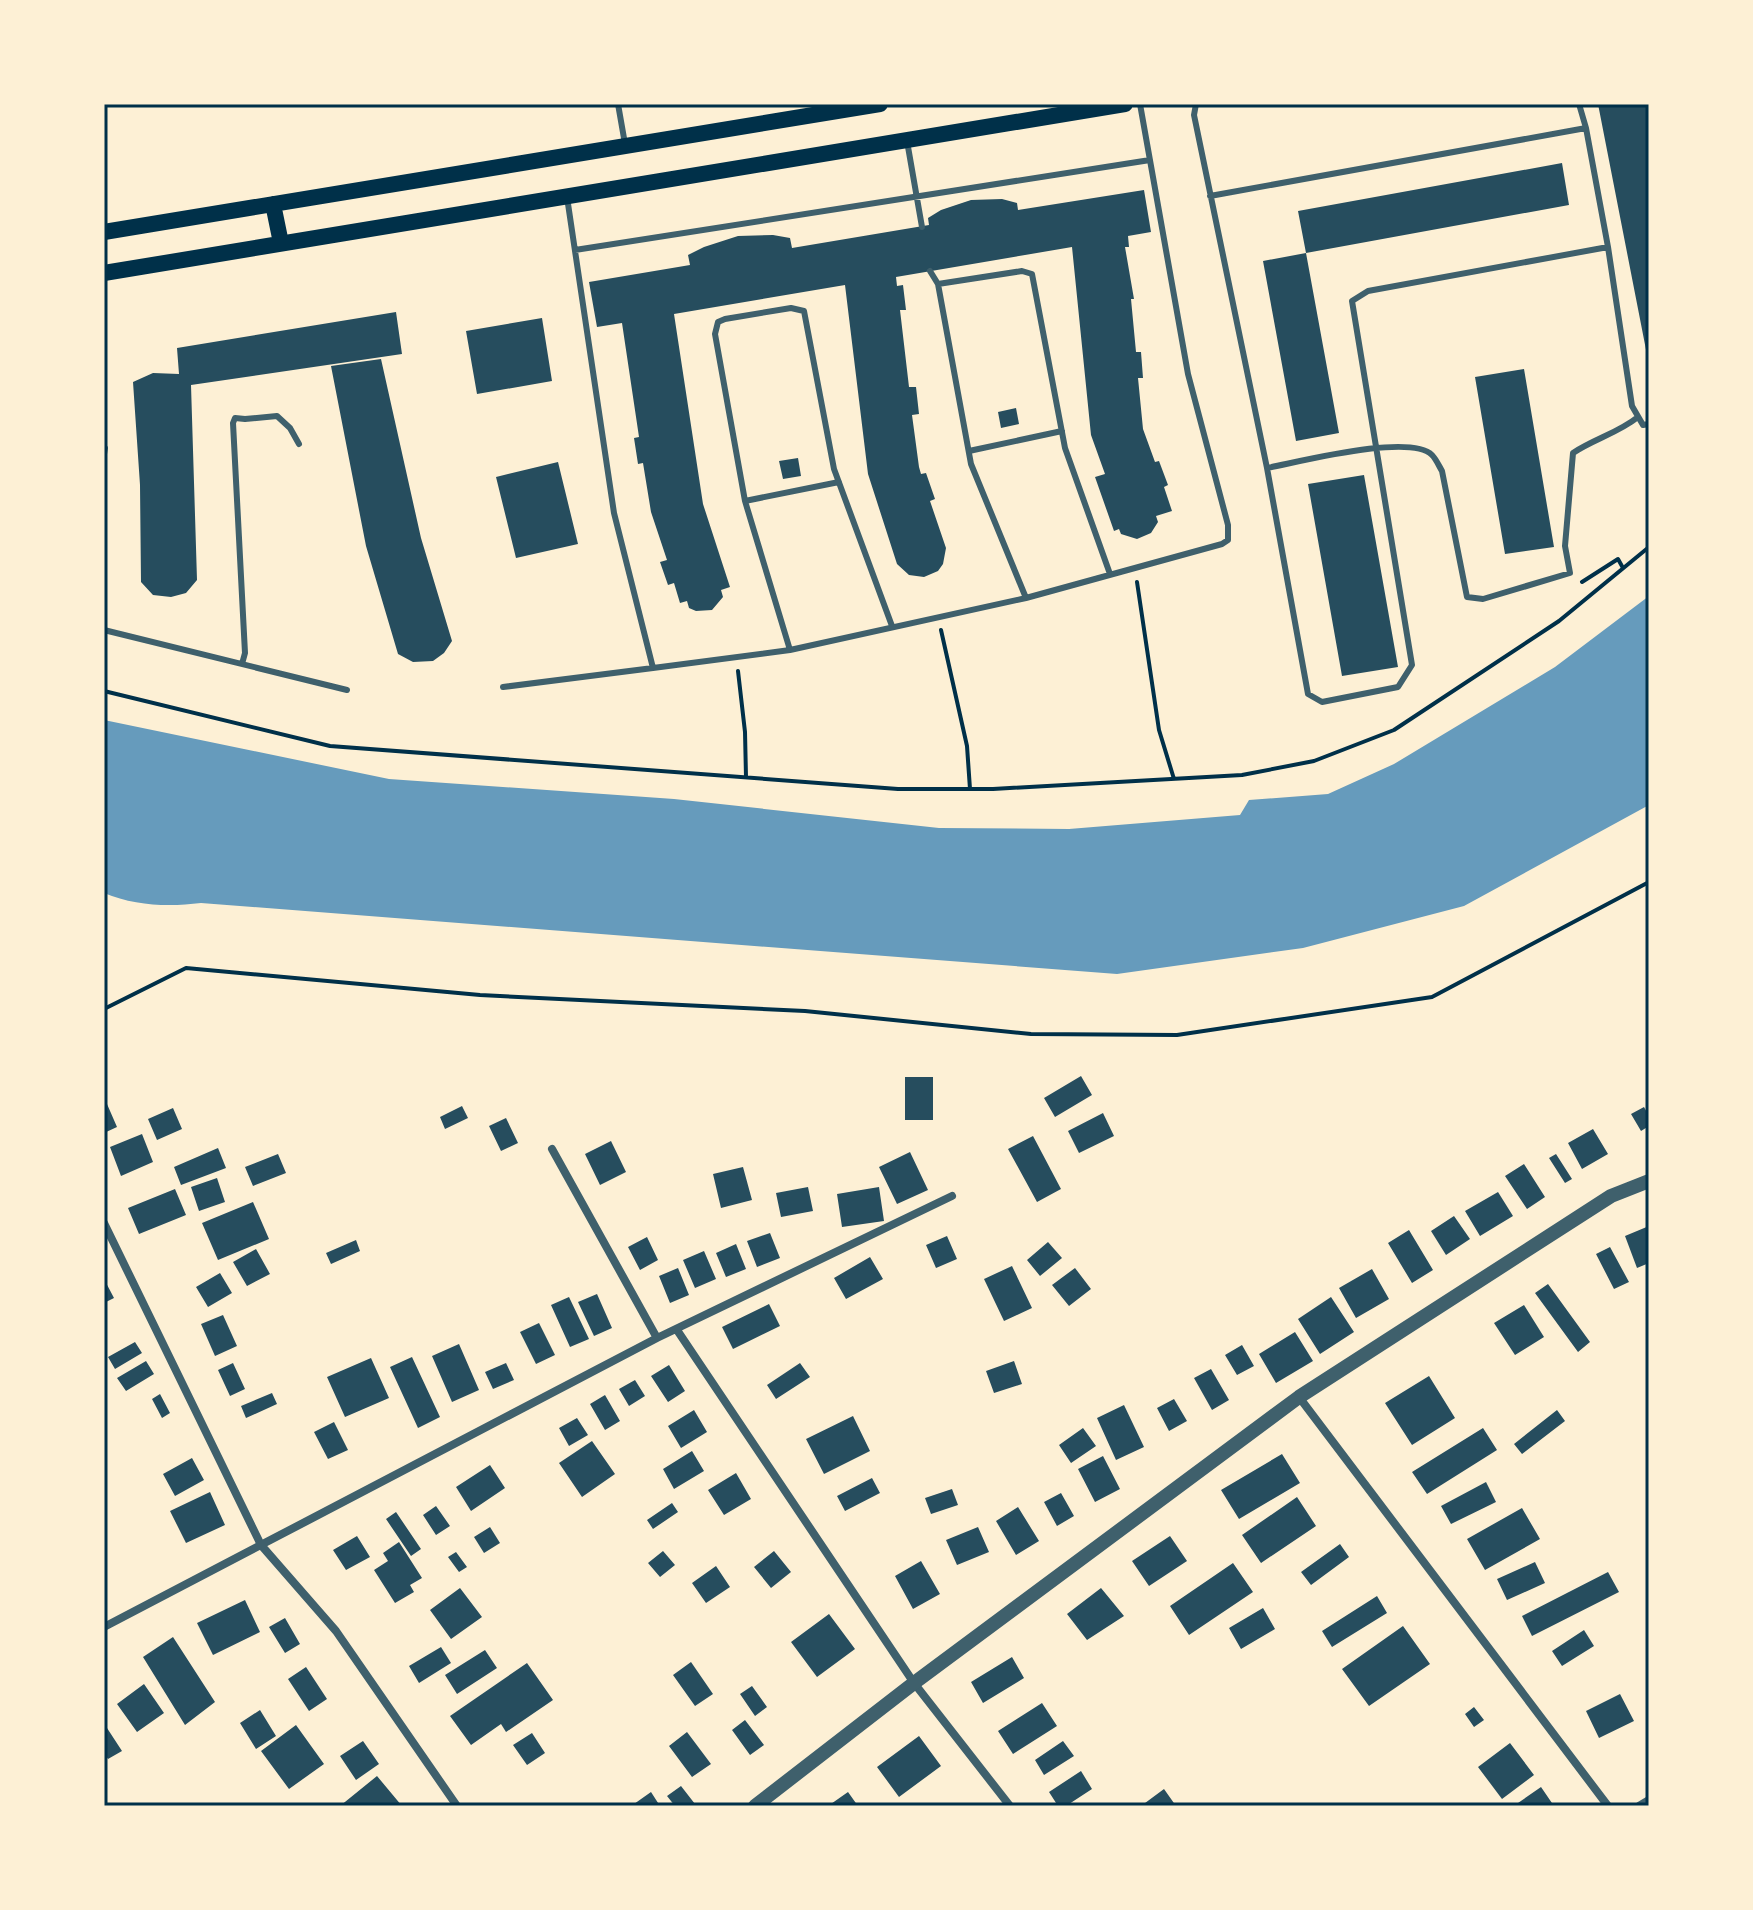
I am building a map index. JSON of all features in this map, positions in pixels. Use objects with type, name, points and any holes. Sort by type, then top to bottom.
[{"type":"main road","points":[[104,232],[880,104]]},
{"type":"main road","points":[[104,273],[1125,104]]},
{"type":"main road","points":[[273,204],[281,243]]},
{"type":"street","points":[[552,1149],[657,1338]]},
{"type":"street","points":[[755,1806],[914,1683],[1299,1397],[1611,1196],[1649,1181]]},
{"type":"street","points":[[104,1627],[657,1338],[952,1196]]},
{"type":"street","points":[[104,1223],[261,1545],[336,1631],[457,1806]]},
{"type":"street","points":[[677,1330],[914,1683],[1010,1806]]},
{"type":"street","points":[[1299,1397],[1608,1806]]},
{"type":"street","points":[[1639,1806],[1649,1800]]},
{"type":"lane","points":[[618,104],[626,146]]},
{"type":"lane","points":[[503,687],[790,650],[1026,598],[1228,540],[1230,533],[1188,374],[1140,104]]},
{"type":"lane","points":[[1196,104],[1194,115],[1267,468],[1308,694],[1322,702],[1398,687],[1412,665],[1352,301],[1368,291],[1608,247]]},
{"type":"lane","points":[[1579,104],[1608,247],[1632,406],[1643,425],[1649,424]]},
{"type":"lane","points":[[1210,196],[1586,128]]},
{"type":"lane","points":[[907,141],[922,227]]},
{"type":"lane","points":[[575,250],[1150,160]]},
{"type":"lane","points":[[567,197],[614,513],[653,668]]},
{"type":"lane","points":[[930,271],[938,284],[971,464],[1026,598]]},
{"type":"lane","points":[[938,284],[1022,271],[1032,274],[1065,448],[1110,574]]},
{"type":"lane","points":[[790,650],[745,501],[715,334],[718,322],[725,319],[791,308],[804,311],[834,469],[892,626]]},
{"type":"lane","points":[[242,664],[245,653],[233,423],[235,418],[277,416],[290,428],[299,444]]},
{"type":"lane","points":[[1267,468],[1375,447],[1413,447],[1431,453],[1442,471],[1467,597],[1483,599],[1570,573],[1565,546],[1573,453],[1624,428],[1638,417]]},
{"type":"lane","points":[[969,451],[1062,431]]},
{"type":"lane","points":[[104,454],[105,448]]},
{"type":"lane","points":[[745,501],[839,482]]},
{"type":"lane","points":[[104,630],[347,690]]},
{"type":"path","points":[[104,691],[330,746],[898,789],[970,789],[1242,775],[1314,761],[1394,730],[1559,621],[1649,547]]},
{"type":"path","points":[[1570,573],[1577,584],[1618,559],[1623,568]]},
{"type":"path","points":[[1135,568],[1159,730],[1174,779]]},
{"type":"path","points":[[938,616],[967,746],[970,789]]},
{"type":"path","points":[[737,656],[746,777]]},
{"type":"path","points":[[104,1009],[186,968],[480,995],[805,1011],[1031,1034],[1177,1035],[1432,997],[1649,882]]},
{"type":"water","points":[[1649,596],[1649,805],[1464,906],[1303,948],[1117,974],[201,903],[152,904],[128,901],[104,893],[104,720],[389,779],[674,799],[939,828],[1069,829],[1240,815],[1249,800],[1328,794],[1394,764],[1555,667]]},
{"type":"building","points":[[1598,104],[1649,104],[1649,360],[1648,360]]},
{"type":"building","points":[[1562,163],[1569,205],[1306,253],[1298,211]]},
{"type":"building","points":[[1144,190],[1151,232],[1128,236],[1129,247],[1125,247],[1134,299],[1131,299],[1136,352],[1141,352],[1143,378],[1138,378],[1143,429],[1155,462],[1159,461],[1168,485],[1164,487],[1172,511],[1156,516],[1158,522],[1151,533],[1137,539],[1121,534],[1119,529],[1114,531],[1095,477],[1105,474],[1091,435],[1072,247],[896,277],[897,286],[903,285],[906,310],[900,310],[909,387],[916,387],[919,414],[912,415],[919,467],[921,474],[926,473],[935,499],[930,501],[946,548],[943,564],[938,571],[924,577],[909,575],[897,564],[868,474],[845,285],[674,314],[703,504],[730,587],[721,590],[723,597],[712,610],[696,611],[689,608],[687,601],[680,603],[674,583],[668,585],[660,562],[667,560],[651,512],[643,463],[638,464],[634,438],[639,437],[622,323],[597,327],[589,282],[690,265],[688,255],[738,236],[790,238],[792,248],[929,225],[928,218],[941,210],[971,200],[1002,199],[1017,203],[1018,210]]},
{"type":"building","points":[[1306,253],[1339,433],[1296,441],[1263,261]]},
{"type":"building","points":[[396,312],[402,354],[191,385],[197,580],[186,593],[171,597],[153,595],[141,582],[140,485],[133,382],[153,373],[179,374],[177,348]]},
{"type":"building","points":[[542,318],[552,381],[477,394],[466,331]]},
{"type":"building","points":[[381,359],[421,538],[452,641],[444,653],[433,661],[413,662],[398,654],[366,546],[331,366]]},
{"type":"building","points":[[1524,369],[1554,547],[1505,554],[1475,377]]},
{"type":"building","points":[[1016,408],[1019,424],[1001,428],[998,412]]},
{"type":"building","points":[[798,458],[801,476],[783,479],[779,461]]},
{"type":"building","points":[[558,462],[578,544],[516,558],[496,477]]},
{"type":"building","points":[[1364,475],[1398,667],[1342,676],[1308,484]]},
{"type":"building","points":[[1081,1076],[1092,1095],[1055,1117],[1044,1098]]},
{"type":"building","points":[[905,1077],[933,1077],[933,1120],[905,1120]]},
{"type":"building","points":[[107,1104],[117,1127],[104,1133],[104,1106]]},
{"type":"building","points":[[462,1106],[468,1118],[445,1129],[440,1117]]},
{"type":"building","points":[[1644,1107],[1649,1116],[1649,1126],[1641,1131],[1631,1114]]},
{"type":"building","points":[[173,1108],[182,1129],[157,1140],[148,1119]]},
{"type":"building","points":[[1103,1113],[1114,1136],[1079,1153],[1068,1131]]},
{"type":"building","points":[[506,1118],[518,1143],[501,1151],[489,1126]]},
{"type":"building","points":[[1593,1129],[1608,1154],[1582,1169],[1568,1143]]},
{"type":"building","points":[[142,1134],[153,1162],[121,1176],[110,1147]]},
{"type":"building","points":[[1033,1136],[1061,1189],[1037,1202],[1008,1149]]},
{"type":"building","points":[[611,1141],[626,1172],[600,1185],[585,1154]]},
{"type":"building","points":[[218,1148],[226,1168],[181,1185],[174,1167]]},
{"type":"building","points":[[910,1152],[928,1190],[897,1204],[879,1167]]},
{"type":"building","points":[[278,1154],[286,1173],[253,1186],[245,1167]]},
{"type":"building","points":[[1556,1154],[1572,1179],[1565,1183],[1549,1158]]},
{"type":"building","points":[[1524,1164],[1545,1197],[1527,1209],[1505,1176]]},
{"type":"building","points":[[743,1167],[752,1200],[721,1208],[713,1174]]},
{"type":"building","points":[[217,1178],[225,1202],[199,1211],[191,1187]]},
{"type":"building","points":[[808,1187],[813,1211],[781,1217],[776,1193]]},
{"type":"building","points":[[879,1187],[884,1221],[842,1227],[837,1194]]},
{"type":"building","points":[[175,1189],[186,1215],[139,1234],[128,1208]]},
{"type":"building","points":[[1498,1192],[1513,1216],[1480,1236],[1465,1211]]},
{"type":"building","points":[[253,1202],[269,1239],[218,1260],[202,1223]]},
{"type":"building","points":[[1454,1216],[1470,1239],[1446,1255],[1431,1231]]},
{"type":"building","points":[[1649,1226],[1649,1263],[1637,1268],[1625,1236]]},
{"type":"building","points":[[1409,1230],[1433,1270],[1412,1283],[1388,1243]]},
{"type":"building","points":[[770,1233],[780,1258],[757,1267],[747,1241]]},
{"type":"building","points":[[947,1236],[957,1259],[936,1268],[926,1245]]},
{"type":"building","points":[[647,1237],[658,1260],[640,1270],[628,1247]]},
{"type":"building","points":[[356,1240],[360,1251],[331,1264],[326,1253]]},
{"type":"building","points":[[1048,1242],[1062,1258],[1040,1276],[1027,1260]]},
{"type":"building","points":[[736,1244],[746,1269],[726,1277],[716,1253]]},
{"type":"building","points":[[1610,1247],[1629,1282],[1614,1289],[1596,1254]]},
{"type":"building","points":[[256,1249],[270,1274],[247,1286],[233,1262]]},
{"type":"building","points":[[704,1251],[716,1279],[695,1288],[683,1260]]},
{"type":"building","points":[[870,1257],[883,1279],[846,1299],[834,1278]]},
{"type":"building","points":[[1012,1266],[1032,1308],[1004,1321],[984,1279]]},
{"type":"building","points":[[678,1268],[689,1295],[670,1303],[659,1276]]},
{"type":"building","points":[[1075,1268],[1091,1289],[1069,1306],[1052,1285]]},
{"type":"building","points":[[1372,1269],[1389,1299],[1356,1318],[1339,1288]]},
{"type":"building","points":[[220,1273],[232,1293],[208,1307],[196,1287]]},
{"type":"building","points":[[104,1279],[114,1298],[104,1303]]},
{"type":"building","points":[[1548,1284],[1590,1342],[1578,1352],[1535,1293]]},
{"type":"building","points":[[597,1294],[612,1328],[594,1336],[578,1302]]},
{"type":"building","points":[[569,1297],[589,1339],[570,1347],[551,1305]]},
{"type":"building","points":[[1331,1297],[1354,1332],[1320,1354],[1298,1319]]},
{"type":"building","points":[[769,1304],[780,1326],[733,1349],[722,1327]]},
{"type":"building","points":[[1524,1305],[1544,1337],[1515,1355],[1494,1323]]},
{"type":"building","points":[[223,1315],[237,1346],[215,1356],[201,1324]]},
{"type":"building","points":[[539,1323],[555,1355],[536,1364],[520,1332]]},
{"type":"building","points":[[1295,1332],[1313,1361],[1276,1383],[1259,1354]]},
{"type":"building","points":[[135,1342],[142,1353],[115,1369],[108,1357]]},
{"type":"building","points":[[459,1344],[479,1390],[452,1402],[432,1356]]},
{"type":"building","points":[[1242,1345],[1254,1366],[1237,1375],[1225,1355]]},
{"type":"building","points":[[412,1357],[440,1417],[418,1428],[390,1367]]},
{"type":"building","points":[[371,1358],[389,1398],[345,1417],[327,1377]]},
{"type":"building","points":[[146,1361],[154,1374],[126,1391],[117,1378]]},
{"type":"building","points":[[1014,1361],[1022,1384],[994,1393],[986,1371]]},
{"type":"building","points":[[233,1363],[245,1389],[230,1396],[218,1370]]},
{"type":"building","points":[[506,1363],[514,1380],[493,1389],[485,1372]]},
{"type":"building","points":[[800,1363],[810,1377],[776,1399],[767,1385]]},
{"type":"building","points":[[669,1365],[685,1391],[668,1402],[651,1376]]},
{"type":"building","points":[[1211,1369],[1229,1400],[1212,1410],[1194,1378]]},
{"type":"building","points":[[1429,1376],[1455,1418],[1412,1445],[1385,1403]]},
{"type":"building","points":[[635,1380],[645,1396],[629,1406],[619,1389]]},
{"type":"building","points":[[272,1393],[277,1404],[246,1418],[241,1406]]},
{"type":"building","points":[[160,1394],[170,1413],[162,1418],[152,1399]]},
{"type":"building","points":[[605,1395],[620,1421],[605,1430],[590,1404]]},
{"type":"building","points":[[1174,1399],[1187,1421],[1169,1431],[1157,1408]]},
{"type":"building","points":[[1124,1405],[1144,1447],[1116,1460],[1097,1418]]},
{"type":"building","points":[[694,1410],[707,1432],[681,1448],[668,1426]]},
{"type":"building","points":[[1557,1410],[1565,1421],[1522,1454],[1514,1444]]},
{"type":"building","points":[[853,1416],[870,1451],[824,1474],[806,1439]]},
{"type":"building","points":[[577,1418],[588,1435],[569,1446],[559,1428]]},
{"type":"building","points":[[334,1422],[348,1450],[328,1459],[314,1432]]},
{"type":"building","points":[[1083,1428],[1096,1446],[1071,1463],[1059,1445]]},
{"type":"building","points":[[1483,1428],[1497,1450],[1427,1494],[1412,1472]]},
{"type":"building","points":[[592,1441],[615,1474],[582,1497],[559,1463]]},
{"type":"building","points":[[692,1451],[704,1471],[674,1489],[663,1469]]},
{"type":"building","points":[[1282,1454],[1300,1483],[1239,1519],[1221,1490]]},
{"type":"building","points":[[1103,1456],[1120,1489],[1095,1502],[1078,1469]]},
{"type":"building","points":[[192,1458],[204,1480],[175,1496],[163,1474]]},
{"type":"building","points":[[490,1465],[505,1488],[471,1511],[456,1487]]},
{"type":"building","points":[[736,1473],[751,1499],[724,1515],[708,1490]]},
{"type":"building","points":[[872,1478],[880,1493],[845,1511],[837,1496]]},
{"type":"building","points":[[1486,1482],[1496,1502],[1451,1524],[1441,1506]]},
{"type":"building","points":[[952,1489],[958,1505],[931,1514],[925,1498]]},
{"type":"building","points":[[210,1492],[225,1525],[186,1543],[170,1511]]},
{"type":"building","points":[[1061,1493],[1074,1516],[1057,1526],[1044,1502]]},
{"type":"building","points":[[1297,1497],[1316,1526],[1261,1563],[1242,1535]]},
{"type":"building","points":[[672,1503],[678,1512],[653,1529],[647,1520]]},
{"type":"building","points":[[436,1506],[450,1526],[436,1535],[423,1515]]},
{"type":"building","points":[[1018,1507],[1039,1541],[1016,1555],[996,1521]]},
{"type":"building","points":[[1522,1508],[1540,1539],[1485,1570],[1467,1539]]},
{"type":"building","points":[[396,1512],[421,1549],[411,1556],[386,1519]]},
{"type":"building","points":[[490,1527],[500,1543],[484,1553],[474,1537]]},
{"type":"building","points":[[978,1527],[989,1552],[957,1565],[946,1540]]},
{"type":"building","points":[[357,1536],[370,1557],[346,1570],[333,1550]]},
{"type":"building","points":[[1170,1536],[1187,1561],[1149,1586],[1132,1561]]},
{"type":"building","points":[[399,1542],[422,1578],[410,1585],[414,1592],[395,1603],[374,1570],[388,1561],[383,1553]]},
{"type":"building","points":[[1340,1544],[1349,1557],[1311,1585],[1301,1572]]},
{"type":"building","points":[[663,1551],[675,1565],[660,1577],[648,1563]]},
{"type":"building","points":[[774,1551],[791,1572],[771,1588],[754,1567]]},
{"type":"building","points":[[456,1552],[467,1567],[459,1572],[448,1557]]},
{"type":"building","points":[[921,1561],[940,1594],[913,1609],[895,1576]]},
{"type":"building","points":[[1535,1562],[1545,1583],[1507,1600],[1497,1579]]},
{"type":"building","points":[[1233,1563],[1253,1592],[1189,1635],[1170,1606]]},
{"type":"building","points":[[716,1566],[730,1587],[706,1603],[692,1583]]},
{"type":"building","points":[[1608,1572],[1619,1592],[1532,1636],[1522,1616]]},
{"type":"building","points":[[460,1588],[482,1617],[451,1639],[430,1610]]},
{"type":"building","points":[[1101,1588],[1124,1616],[1087,1640],[1067,1614]]},
{"type":"building","points":[[1377,1596],[1387,1613],[1332,1647],[1322,1631]]},
{"type":"building","points":[[245,1600],[260,1632],[213,1655],[197,1623]]},
{"type":"building","points":[[1263,1608],[1275,1629],[1241,1649],[1229,1628]]},
{"type":"building","points":[[829,1614],[855,1649],[817,1677],[791,1642]]},
{"type":"building","points":[[285,1618],[300,1644],[285,1653],[269,1627]]},
{"type":"building","points":[[1403,1626],[1430,1664],[1369,1706],[1342,1669]]},
{"type":"building","points":[[1584,1630],[1594,1646],[1562,1666],[1552,1651]]},
{"type":"building","points":[[173,1637],[215,1702],[185,1725],[143,1657]]},
{"type":"building","points":[[441,1647],[451,1663],[419,1683],[409,1666]]},
{"type":"building","points":[[485,1650],[497,1668],[457,1694],[445,1675]]},
{"type":"building","points":[[1012,1657],[1024,1678],[983,1703],[971,1682]]},
{"type":"building","points":[[691,1662],[713,1694],[695,1706],[673,1675]]},
{"type":"building","points":[[527,1663],[553,1700],[506,1732],[501,1724],[471,1745],[450,1716]]},
{"type":"building","points":[[306,1667],[327,1699],[309,1711],[288,1679]]},
{"type":"building","points":[[144,1684],[164,1713],[137,1732],[117,1704]]},
{"type":"building","points":[[752,1686],[767,1707],[755,1716],[740,1694]]},
{"type":"building","points":[[1620,1694],[1634,1721],[1599,1738],[1586,1711]]},
{"type":"building","points":[[1042,1703],[1057,1726],[1013,1754],[998,1731]]},
{"type":"building","points":[[1474,1707],[1484,1720],[1474,1727],[1465,1714]]},
{"type":"building","points":[[260,1710],[276,1736],[256,1749],[240,1723]]},
{"type":"building","points":[[745,1720],[764,1745],[750,1755],[732,1730]]},
{"type":"building","points":[[296,1725],[324,1764],[289,1789],[261,1751]]},
{"type":"building","points":[[107,1728],[122,1751],[108,1759],[104,1753],[104,1730]]},
{"type":"building","points":[[687,1732],[711,1764],[692,1777],[669,1746]]},
{"type":"building","points":[[532,1733],[545,1753],[527,1765],[513,1745]]},
{"type":"building","points":[[919,1736],[941,1766],[899,1797],[877,1767]]},
{"type":"building","points":[[363,1741],[379,1764],[356,1780],[340,1756]]},
{"type":"building","points":[[1063,1741],[1074,1756],[1044,1775],[1035,1760]]},
{"type":"building","points":[[1510,1743],[1534,1775],[1502,1799],[1478,1767]]},
{"type":"building","points":[[1081,1771],[1092,1789],[1066,1806],[1058,1806],[1049,1792]]},
{"type":"building","points":[[377,1776],[402,1806],[340,1806]]},
{"type":"building","points":[[681,1786],[695,1804],[693,1806],[675,1806],[667,1796]]},
{"type":"building","points":[[1541,1787],[1554,1806],[1520,1806],[1518,1803]]},
{"type":"building","points":[[1164,1789],[1176,1806],[1141,1806]]},
{"type":"building","points":[[651,1792],[660,1806],[635,1806],[634,1804]]},
{"type":"building","points":[[848,1792],[858,1806],[828,1806]]}]
